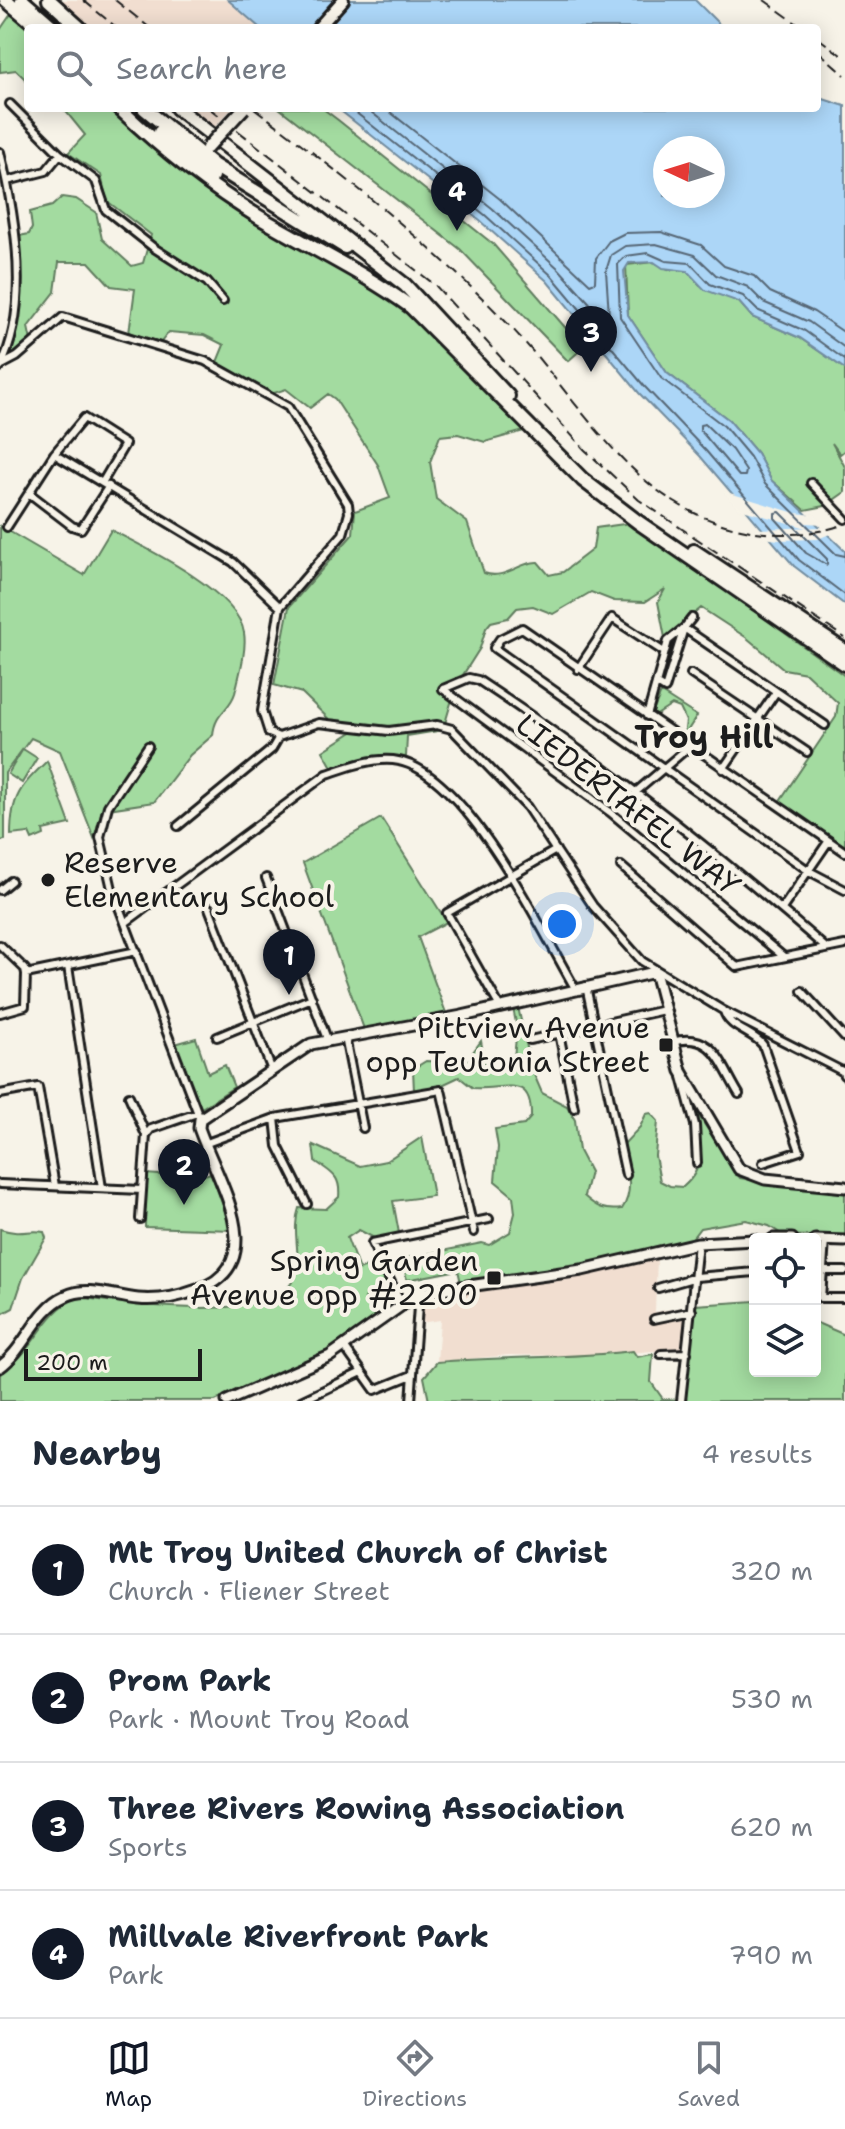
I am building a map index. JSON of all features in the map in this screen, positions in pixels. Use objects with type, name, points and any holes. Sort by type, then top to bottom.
[{"type":"highway","points":[[6,0],[34,24]]},
{"type":"highway","points":[[22,0],[49,24]]},
{"type":"highway","points":[[30,0],[57,24]]},
{"type":"highway","points":[[49,0],[76,24]]},
{"type":"highway","points":[[123,112],[163,148],[227,196],[383,287]]},
{"type":"highway","points":[[133,112],[163,136],[201,155],[261,198],[405,285]]},
{"type":"highway","points":[[139,112],[163,136]]},
{"type":"highway","points":[[149,112],[201,155],[383,287],[440,334],[529,430],[583,480],[638,522],[845,666]]},
{"type":"highway","points":[[182,112],[405,285],[534,424],[604,487],[845,651]]},
{"type":"main road","points":[[322,24],[343,0]]},
{"type":"main road","points":[[201,155],[240,112]]},
{"type":"street","points":[[10,104],[60,154],[96,181],[106,210],[154,248],[207,282],[223,301]]},
{"type":"street","points":[[0,152],[16,236],[16,297],[10,346],[0,366]]},
{"type":"street","points":[[7,181],[46,171],[60,154]]},
{"type":"street","points":[[0,366],[17,357],[63,317],[205,361],[288,407],[340,491],[349,513],[343,534],[280,607],[261,717],[269,733],[279,737]]},
{"type":"street","points":[[7,527],[54,454],[84,418],[124,441],[125,448],[81,529],[72,526],[29,493]]},
{"type":"street","points":[[54,454],[233,562],[280,607]]},
{"type":"street","points":[[811,483],[845,519]]},
{"type":"street","points":[[578,669],[612,618],[664,652]]},
{"type":"street","points":[[647,716],[668,641],[692,618]]},
{"type":"street","points":[[845,852],[522,628],[500,639],[494,648],[809,871],[845,890]]},
{"type":"street","points":[[657,684],[665,689],[684,628]]},
{"type":"street","points":[[684,628],[825,725]]},
{"type":"street","points":[[691,674],[807,752]]},
{"type":"street","name":"LIEDERTAFEL WAY","points":[[637,791],[478,680],[469,678],[443,689],[610,812],[784,957]]},
{"type":"street","points":[[723,769],[776,692]]},
{"type":"street","points":[[178,826],[272,749],[279,737],[319,723],[389,731],[446,726],[527,807],[603,919],[655,972],[845,1073]]},
{"type":"street","points":[[0,1367],[49,1308],[66,1295],[84,1291],[159,1300],[189,1293],[223,1277],[234,1261],[237,1237],[204,1144],[198,1116],[112,889],[100,828],[108,806],[148,746]]},
{"type":"street","points":[[690,746],[637,791],[826,948]]},
{"type":"street","points":[[125,923],[327,774],[380,760],[406,763],[431,775],[477,824],[575,988]]},
{"type":"street","points":[[782,909],[828,842]]},
{"type":"street","points":[[500,1007],[447,913],[556,850]]},
{"type":"street","points":[[621,866],[737,967],[845,945]]},
{"type":"street","points":[[266,878],[327,1039]]},
{"type":"street","points":[[0,890],[11,881]]},
{"type":"street","points":[[209,908],[271,1068]]},
{"type":"street","points":[[0,945],[25,969],[26,974],[25,1006],[0,1013]]},
{"type":"street","points":[[26,974],[137,951]]},
{"type":"street","points":[[68,966],[102,1188]]},
{"type":"street","points":[[146,1135],[151,1129],[198,1116],[301,1048],[327,1039],[500,1007],[655,972]]},
{"type":"street","points":[[655,972],[695,1125],[697,1163]]},
{"type":"street","points":[[586,986],[626,1175]]},
{"type":"street","points":[[802,991],[845,1038]]},
{"type":"street","points":[[217,1037],[312,998]]},
{"type":"street","points":[[530,1040],[664,1010]]},
{"type":"street","points":[[724,1011],[729,1021],[757,1037],[763,1045],[800,1151],[763,1163]]},
{"type":"street","points":[[559,1033],[574,1108]]},
{"type":"street","points":[[345,1036],[363,1128]]},
{"type":"street","points":[[671,1042],[695,1038],[703,1041],[712,1048],[739,1094]]},
{"type":"street","points":[[681,1071],[739,1169],[765,1179],[845,1187]]},
{"type":"street","points":[[0,1094],[38,1087],[55,1186]]},
{"type":"street","points":[[204,1144],[275,1118],[441,1090],[474,1232]]},
{"type":"street","points":[[129,1096],[146,1135],[140,1219]]},
{"type":"street","points":[[275,1118],[278,1146],[307,1204]]},
{"type":"street","points":[[0,1184],[142,1190]]},
{"type":"street","points":[[402,1306],[372,1243],[489,1219]]},
{"type":"street","points":[[227,1401],[345,1348],[419,1293],[582,1270],[698,1243],[749,1240]]},
{"type":"street","points":[[821,1240],[845,1241]]},
{"type":"street","points":[[681,1401],[698,1243]]},
{"type":"street","points":[[821,1271],[845,1271]]},
{"type":"street","points":[[658,1288],[696,1277],[749,1273]]},
{"type":"street","points":[[411,1401],[419,1293]]},
{"type":"street","points":[[821,1298],[845,1298]]},
{"type":"street","points":[[654,1319],[692,1311]]},
{"type":"street","points":[[345,1348],[375,1390],[412,1375]]},
{"type":"street","points":[[661,1354],[687,1353]]},
{"type":"street","points":[[301,1401],[362,1372]]},
{"type":"shaded area","points":[[56,0],[228,0],[255,24],[83,24]]},
{"type":"shaded area","points":[[187,112],[228,112],[211,131]]},
{"type":"shaded area","points":[[657,1258],[655,1312],[695,1305],[690,1348],[591,1356],[509,1355],[437,1362],[440,1320],[419,1323],[421,1296],[565,1277]]},
{"type":"green space","points":[[13,11],[26,24],[24,78],[16,70],[0,72],[0,30]]},
{"type":"green space","points":[[66,112],[117,112],[209,184],[403,310],[457,359],[524,431],[485,442],[458,434],[440,436],[430,462],[436,499],[467,522],[484,573],[498,575],[538,562],[549,575],[563,572],[593,549],[596,528],[631,523],[845,676],[845,846],[779,802],[836,717],[838,703],[806,673],[784,669],[747,638],[701,608],[665,638],[658,602],[665,589],[645,602],[614,601],[591,592],[553,614],[533,606],[517,608],[508,618],[491,622],[486,628],[480,648],[456,686],[443,730],[407,736],[406,757],[383,755],[332,767],[323,751],[352,732],[338,728],[302,693],[274,685],[289,607],[353,534],[355,511],[390,498],[378,465],[335,399],[328,394],[310,408],[286,389],[271,394],[217,362],[224,345],[204,335],[169,332],[161,342],[129,333],[135,289],[111,286],[89,262],[59,262],[55,292],[28,327],[31,341],[11,356],[18,319],[19,236],[29,234],[32,228],[30,212],[52,206],[62,197],[76,199],[96,212],[102,239],[132,266],[143,263],[151,235],[107,201],[101,175],[68,153],[85,135]]},
{"type":"green space","points":[[284,112],[327,112],[338,120],[493,244],[583,348],[568,361],[460,249]]},
{"type":"green space","points":[[654,262],[668,269],[687,271],[700,285],[739,302],[752,317],[800,338],[845,369],[845,450],[840,454],[832,443],[845,467],[845,492],[825,506],[805,510],[771,480],[757,453],[729,420],[667,373],[628,315],[626,265]]},
{"type":"green space","points":[[0,526],[84,575],[111,530],[209,587],[226,602],[244,633],[244,655],[235,693],[217,721],[213,735],[190,755],[154,802],[102,810],[94,838],[60,751],[31,738],[5,773],[5,840],[0,841]]},
{"type":"green space","points":[[661,693],[697,716],[684,736],[686,721],[680,708],[672,705],[655,716],[652,714]]},
{"type":"green space","points":[[23,749],[37,758],[22,783],[8,774]]},
{"type":"green space","points":[[47,761],[70,824],[43,830],[44,835],[32,840],[29,833],[11,835],[15,802],[30,778]]},
{"type":"green space","points":[[381,818],[447,922],[418,937],[446,1013],[364,1029],[303,863]]},
{"type":"green space","points":[[518,1007],[532,1070],[542,1093],[567,1106],[575,1120],[579,1151],[590,1172],[584,1196],[593,1203],[606,1209],[622,1209],[629,1186],[623,1145],[640,1127],[646,1114],[651,1113],[658,1121],[655,1156],[660,1181],[683,1187],[693,1176],[699,1154],[685,1095],[740,1178],[845,1193],[845,1237],[821,1236],[821,1233],[780,1233],[769,1226],[746,1220],[700,1228],[690,1241],[596,1265],[461,1283],[458,1270],[407,1280],[402,1259],[482,1243],[489,1245],[510,1232],[515,1213],[513,1196],[495,1181],[498,1147],[495,1129],[524,1125],[531,1117],[527,1094],[514,1087],[473,1088],[459,1077],[440,1086],[414,1091],[413,1069],[426,1061],[465,1063],[481,1041],[486,1069],[493,1071],[513,1067],[517,1028],[513,1008]]},
{"type":"green space","points":[[196,1038],[208,1073],[225,1065],[234,1087],[200,1109],[175,1044]]},
{"type":"green space","points":[[422,1137],[433,1196],[393,1201],[399,1233],[376,1239],[359,1230],[347,1238],[359,1270],[377,1263],[387,1285],[365,1298],[376,1318],[330,1351],[215,1401],[0,1401],[0,1372],[21,1356],[56,1312],[78,1297],[196,1308],[260,1302],[283,1292],[297,1268],[296,1225],[299,1208],[326,1209],[339,1197],[337,1179],[315,1161],[313,1145],[360,1166],[386,1161]]},
{"type":"green space","points":[[211,1173],[232,1230],[145,1227],[146,1174],[173,1176],[176,1183]]},
{"type":"green space","points":[[0,1229],[44,1232],[46,1238],[23,1278],[13,1308],[0,1315]]},
{"type":"green space","points":[[749,1301],[749,1377],[821,1377],[821,1325],[845,1335],[845,1401],[429,1401],[424,1377],[437,1362],[633,1351],[637,1357],[653,1354],[651,1382],[663,1399],[683,1400],[695,1305]]},
{"type":"water","points":[[228,0],[695,0],[719,24],[255,24]]},
{"type":"water","points":[[821,98],[845,106],[845,369],[800,338],[752,317],[739,302],[705,290],[687,271],[663,268],[654,262],[629,263],[624,271],[628,315],[667,373],[729,420],[757,453],[771,480],[845,551],[845,605],[794,566],[700,456],[639,393],[547,281],[480,221],[342,112],[821,112]]},
{"type":"pier","points":[[723,491],[795,513],[815,515],[824,524],[805,523],[807,528],[739,509]]},
{"type":"pier","points":[[826,527],[832,533],[818,539],[763,538],[755,529]]},
{"type":"waterway","points":[[105,872],[109,896]]},
{"type":"railway","points":[[83,0],[112,24]]},
{"type":"railway","points":[[115,0],[145,24]]},
{"type":"railway","points":[[764,0],[797,24]]},
{"type":"railway","points":[[821,40],[845,58]]},
{"type":"railway","points":[[821,54],[845,75]]},
{"type":"railway","points":[[214,112],[435,285],[585,450],[639,500],[845,638]]},
{"type":"railway","points":[[259,112],[353,184],[477,293],[527,345],[629,466],[676,503],[715,522],[758,532],[802,533],[845,524]]},
{"type":"place","name":"Millvale Riverfront Park","points":[[457,231]]},
{"type":"place","name":"Three Rivers Rowing Association","points":[[591,372]]},
{"type":"place","name":"Reserve Elementary School","points":[[48,880]]},
{"type":"place","name":"Mt Troy United Church of Christ","points":[[289,995]]},
{"type":"place","name":"Pittview Avenue opp Teutonia Street","points":[[666,1045]]},
{"type":"place","name":"Prom Park","points":[[184,1205]]},
{"type":"place","name":"Spring Garden Avenue opp #2200","points":[[494,1278]]},
{"type":"district","name":"Troy Hill","points":[[704,737]]}]
